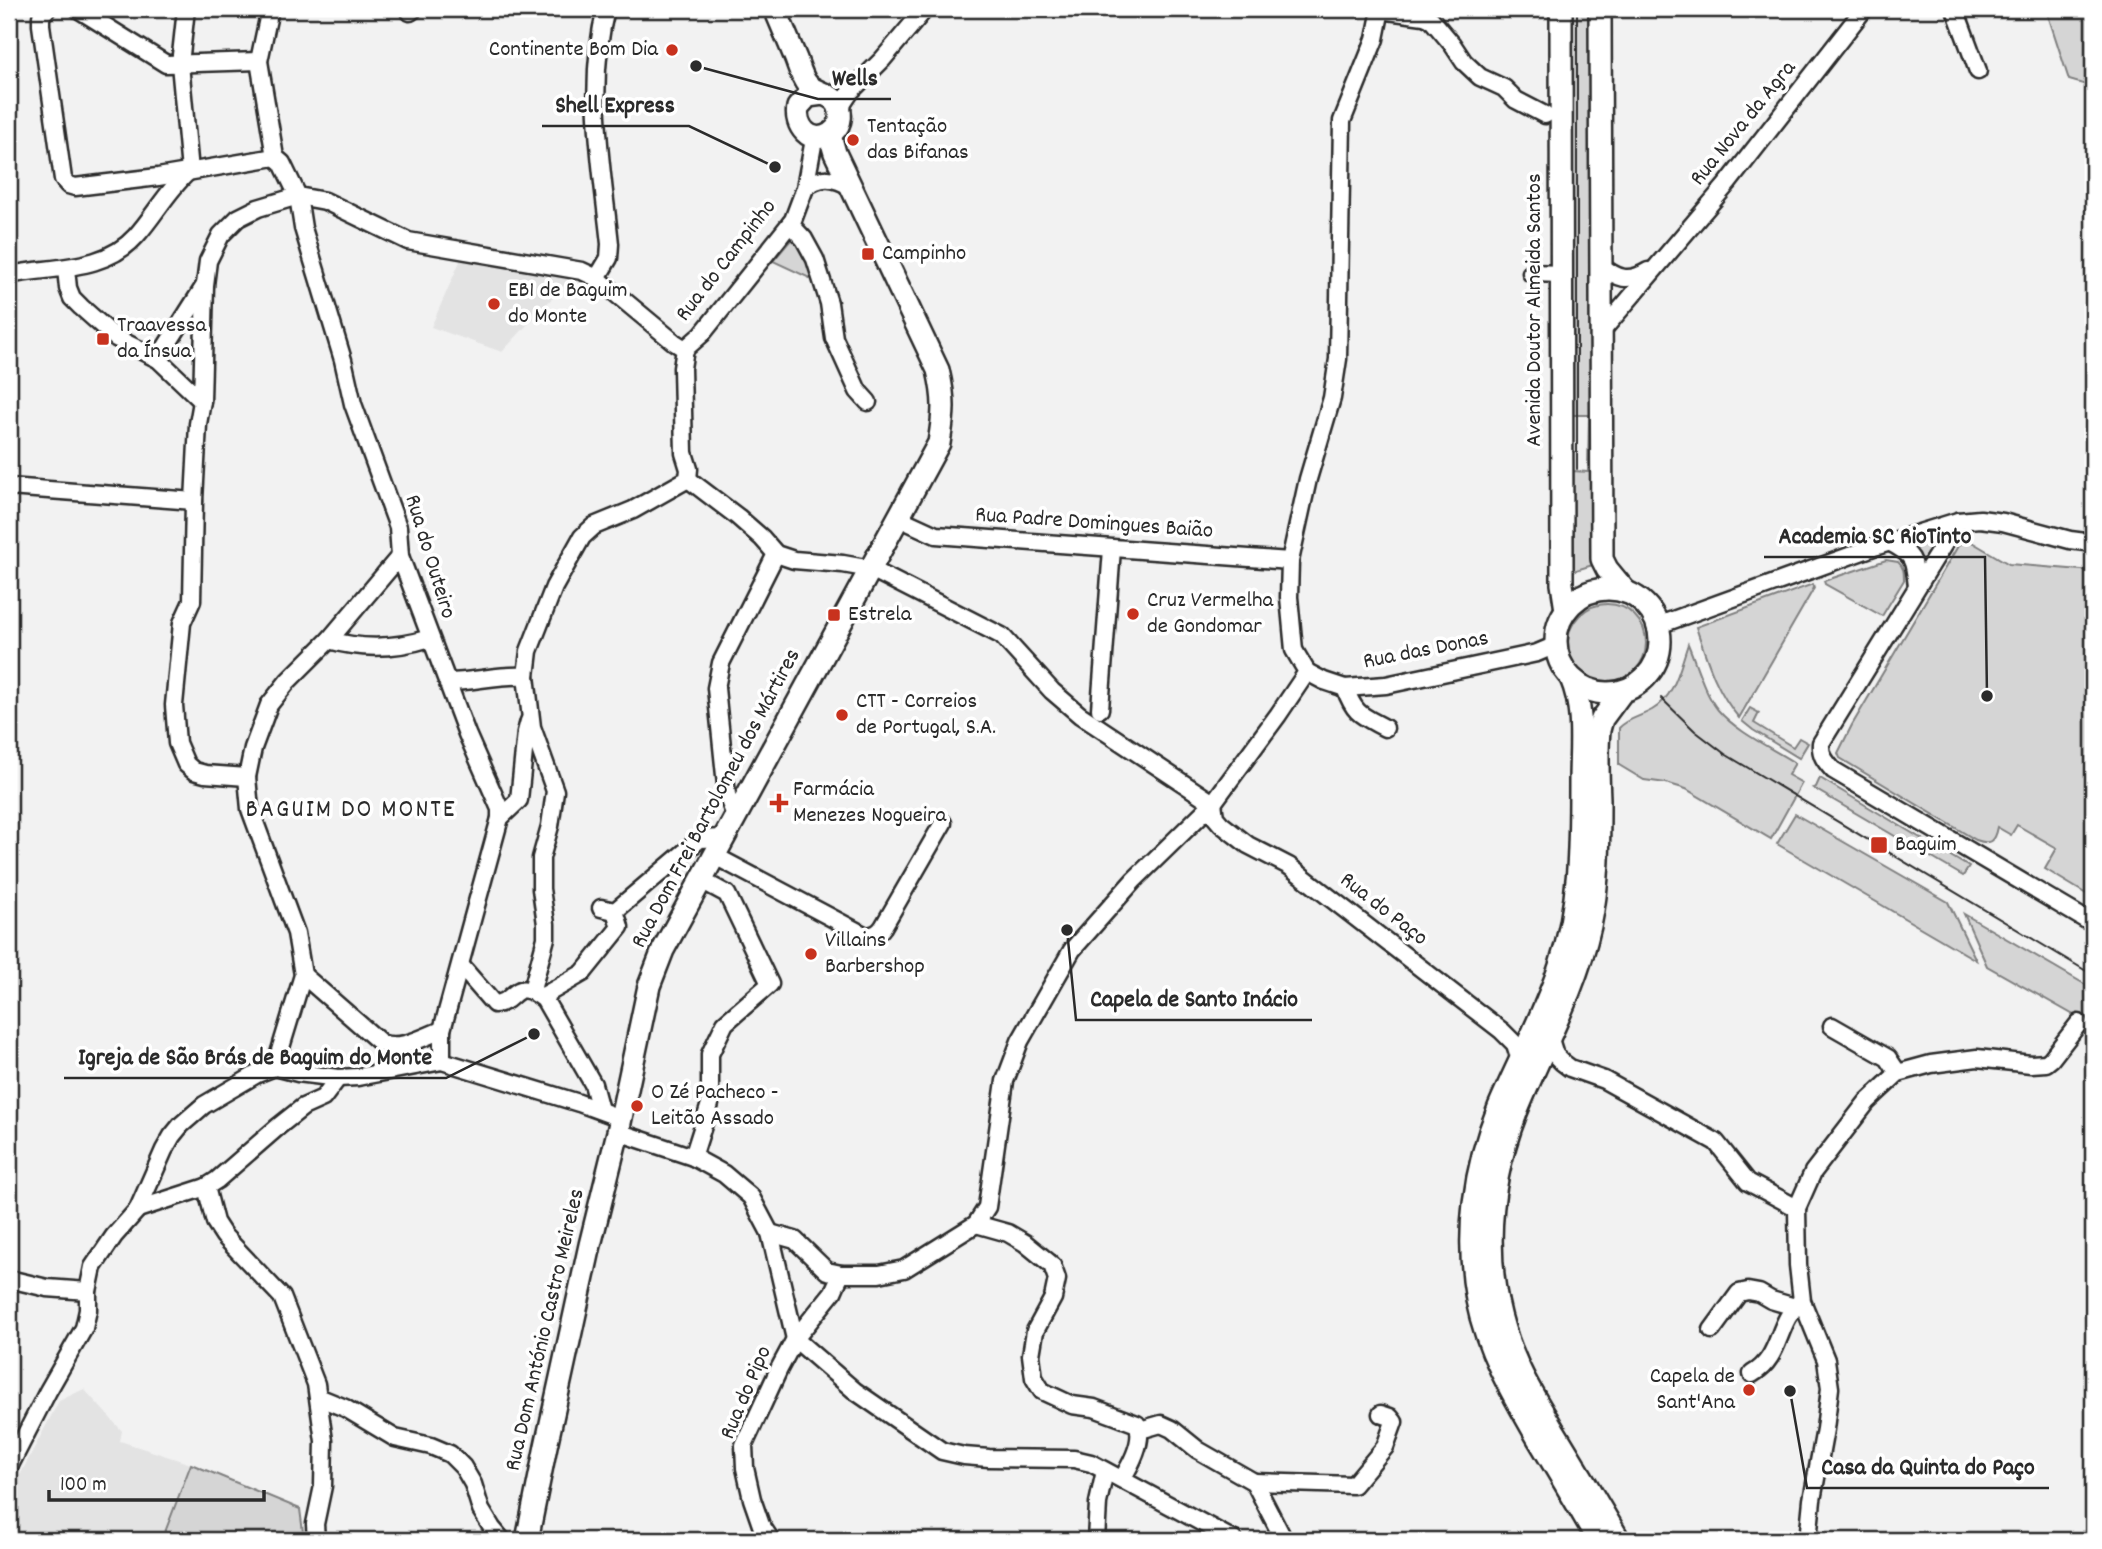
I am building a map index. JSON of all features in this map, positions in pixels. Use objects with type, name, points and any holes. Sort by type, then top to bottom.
[{"type":"main road","points":[[775,9],[804,78],[827,123]]},
{"type":"main road","name":"Avenida Doutor Almeida Santos","points":[[1561,9],[1562,584],[1566,610]]},
{"type":"main road","points":[[1600,9],[1602,559],[1626,592]]},
{"type":"main road","points":[[804,78],[798,122],[806,133],[827,123]]},
{"type":"main road","points":[[802,101],[815,93],[851,187],[937,370],[944,396],[939,443],[899,518]]},
{"type":"main road","name":"Rua Dom Frei Bartolomeu dos Mártires","points":[[619,1125],[649,986],[663,950],[899,518]]},
{"type":"main road","points":[[1609,589],[1626,592],[1646,605],[1658,625],[1661,642],[1658,659],[1650,674],[1638,685],[1622,692],[1606,694],[1590,691],[1576,683],[1560,663],[1556,633],[1566,610],[1578,598],[1592,591],[1609,589]]},
{"type":"main road","points":[[1571,678],[1579,704],[1580,726],[1580,857],[1576,896],[1560,967],[1488,1139],[1473,1200],[1473,1269],[1477,1301],[1497,1364],[1510,1391],[1598,1540]]},
{"type":"main road","points":[[1619,1540],[1518,1367],[1500,1313],[1492,1267],[1491,1214],[1501,1156],[1517,1112],[1571,991],[1590,924],[1598,856],[1599,730],[1602,719],[1622,692]]},
{"type":"main road","name":"Rua Dom António Castro Meireles","points":[[527,1540],[590,1245],[619,1125]]},
{"type":"street","points":[[47,9],[41,16],[41,25],[63,179],[68,185],[75,187],[158,177],[275,157],[259,61],[270,9]]},
{"type":"street","points":[[78,9],[166,64],[259,61]]},
{"type":"street","points":[[186,9],[180,64],[190,171]]},
{"type":"street","points":[[597,278],[608,258],[610,244],[596,82],[599,34],[606,9]]},
{"type":"street","name":"Rua do Campinho","points":[[688,479],[689,469],[684,453],[682,368],[685,349],[702,334],[790,224],[805,188],[813,145],[827,123],[851,91],[925,9]]},
{"type":"street","points":[[770,1233],[795,1240],[827,1271],[841,1274],[879,1274],[904,1269],[976,1224],[987,1207],[1005,1081],[1020,1041],[1044,996],[1072,950],[1135,880],[1213,803],[1307,671],[1294,650],[1289,597],[1290,561],[1308,479],[1332,398],[1338,359],[1342,121],[1374,39],[1381,9],[1431,19],[1464,62],[1480,77],[1504,88],[1516,100],[1545,115]]},
{"type":"street","name":"Rua Nova da Agra","points":[[1602,331],[1728,183],[1864,9]]},
{"type":"street","points":[[1955,9],[1978,71]]},
{"type":"street","name":"Rua do Outeiro","points":[[275,157],[282,163],[298,196],[303,228],[343,360],[353,404],[398,527],[400,556],[467,734],[500,809],[500,818]]},
{"type":"street","points":[[9,275],[66,268],[108,257],[136,236],[174,185],[190,171]]},
{"type":"street","name":"Rua do Campinho","points":[[805,188],[823,178],[833,178],[851,187]]},
{"type":"street","points":[[247,776],[220,776],[194,771],[186,764],[177,743],[174,705],[182,623],[192,601],[194,501],[198,424],[202,401],[208,261],[221,235],[238,218],[258,208],[298,196],[326,201],[408,241],[582,271],[597,278],[685,349]]},
{"type":"street","points":[[790,224],[804,239],[815,258],[826,291],[834,338],[858,391],[868,402]]},
{"type":"street","name":"Rua Nova da Agra","points":[[1600,265],[1620,278],[1636,278],[1656,266]]},
{"type":"street","points":[[66,268],[68,288],[80,307],[116,338],[158,359],[202,401]]},
{"type":"street","points":[[1531,273],[1562,274]]},
{"type":"street","points":[[158,359],[205,285]]},
{"type":"street","points":[[600,1110],[593,1084],[538,994],[546,924],[541,889],[541,858],[550,826],[555,791],[532,727],[526,676],[529,652],[554,587],[582,537],[594,526],[633,510],[688,479],[738,517],[776,554],[794,560],[871,569],[1002,636],[1052,691],[1080,715],[1213,803]]},
{"type":"street","points":[[9,487],[194,501]]},
{"type":"street","name":"Rua Padre Domingues Baião","points":[[899,518],[936,535],[1290,561]]},
{"type":"street","points":[[1658,625],[1889,542],[1958,521],[1980,519],[2003,522],[2070,540],[2093,543]]},
{"type":"street","points":[[1958,521],[1821,743],[1820,751],[1833,770],[2093,924]]},
{"type":"street","points":[[1889,542],[1906,551],[1914,562],[1917,586]]},
{"type":"street","points":[[1100,709],[1112,549]]},
{"type":"street","points":[[736,818],[727,795],[716,688],[721,663],[776,554]]},
{"type":"street","points":[[275,1068],[303,975],[296,933],[250,809],[247,776],[253,748],[269,705],[400,556]]},
{"type":"street","points":[[328,640],[349,646],[374,648],[408,645],[430,638]]},
{"type":"street","name":"Rua das Donas","points":[[1307,671],[1324,681],[1345,688],[1396,683],[1537,653],[1556,645]]},
{"type":"street","points":[[448,682],[509,675],[526,676]]},
{"type":"street","points":[[1345,688],[1358,713],[1385,729]]},
{"type":"street","points":[[442,1061],[442,1030],[500,818],[519,800],[530,716]]},
{"type":"street","name":"Rua do Paço","points":[[1213,803],[1215,817],[1220,824],[1248,845],[1289,866],[1502,1031],[1515,1044],[1520,1060]]},
{"type":"street","points":[[461,966],[494,1004],[499,1004],[520,989],[545,995],[583,973],[620,927],[608,909],[700,839],[720,847],[866,936],[873,935],[883,927],[943,823]]},
{"type":"street","points":[[693,1157],[710,1104],[710,1054],[725,1023],[770,984],[727,894],[701,880]]},
{"type":"street","points":[[303,975],[382,1043],[398,1046],[442,1030]]},
{"type":"street","points":[[1808,1540],[1830,1388],[1826,1360],[1798,1304],[1797,1208],[1813,1172],[1867,1102],[1898,1073],[1931,1064],[1977,1058],[2046,1063],[2079,1023]]},
{"type":"street","points":[[1832,1026],[1888,1058],[1898,1073]]},
{"type":"street","points":[[1550,1039],[1555,1055],[1570,1068],[1604,1080],[1716,1142],[1748,1182],[1797,1208]]},
{"type":"street","points":[[9,1467],[84,1328],[93,1267],[138,1209],[164,1150],[181,1125],[204,1105],[257,1074],[275,1068],[312,1076],[338,1078],[442,1061],[600,1110],[619,1125],[693,1157],[724,1174],[751,1197],[770,1233],[795,1339],[855,1391],[942,1451],[964,1456],[1074,1459],[1091,1463],[1234,1540]]},
{"type":"street","points":[[138,1209],[206,1187],[234,1167],[303,1107],[323,1098],[338,1078]]},
{"type":"street","points":[[206,1187],[215,1222],[224,1236],[282,1297],[316,1384],[324,1441],[323,1486],[316,1540]]},
{"type":"street","points":[[976,1224],[1008,1233],[1052,1265],[1057,1279],[1053,1298],[1035,1331],[1031,1355],[1034,1378],[1042,1391],[1072,1405],[1094,1408],[1137,1424],[1140,1430],[1137,1447],[1122,1479]]},
{"type":"street","name":"Rua do Pipo","points":[[771,1540],[761,1525],[752,1499],[745,1468],[744,1445],[795,1339],[833,1292],[841,1274]]},
{"type":"street","points":[[9,1279],[47,1287],[88,1291]]},
{"type":"street","points":[[1712,1330],[1739,1293],[1759,1293],[1771,1300],[1798,1304]]},
{"type":"street","points":[[1752,1374],[1764,1367],[1798,1304]]},
{"type":"street","points":[[318,1397],[345,1408],[395,1438],[431,1446],[450,1454],[463,1466],[473,1484],[481,1510],[502,1540]]},
{"type":"street","points":[[1140,1430],[1161,1424],[1172,1429],[1198,1450],[1254,1482],[1353,1485],[1385,1447],[1394,1422],[1390,1417],[1381,1414]]},
{"type":"street","points":[[1096,1540],[1098,1503],[1105,1471]]},
{"type":"street","points":[[1254,1482],[1284,1540]]},
{"type":"shaded area","points":[[1570,9],[1591,9],[1596,564],[1570,572]],"holes":[[[1572,415],[1589,415],[1588,472],[1573,471]]]},
{"type":"shaded area","points":[[2046,9],[2093,9],[2093,87],[2069,80]]},
{"type":"shaded area","points":[[795,235],[816,281],[773,261]]},
{"type":"shaded area","name":"EB1 de Baguim do Monte","points":[[461,259],[546,273],[569,280],[502,352],[431,327]]},
{"type":"shaded area","points":[[1934,536],[1938,539],[1921,564],[1908,545]]},
{"type":"shaded area","points":[[1970,541],[2009,564],[2093,571],[2093,898],[2045,869],[2057,848],[2017,825],[2011,835],[1997,827],[1991,841],[1976,840],[1840,758],[1838,753],[1958,546]]},
{"type":"shaded area","points":[[1886,560],[1900,564],[1904,580],[1882,616],[1825,584],[1824,581]]},
{"type":"shaded area","points":[[1813,584],[1814,588],[1739,718],[1718,686],[1696,627]]},
{"type":"shaded area","points":[[1607,604],[1622,607],[1639,621],[1646,643],[1643,658],[1629,675],[1607,682],[1592,679],[1575,665],[1568,643],[1571,628],[1585,611]]},
{"type":"shaded area","points":[[1688,644],[1705,688],[1718,710],[1745,733],[1795,763],[1788,775],[1802,783],[1771,839],[1686,789],[1644,780],[1619,765],[1619,728],[1652,710],[1666,697],[1676,681]]},
{"type":"shaded area","points":[[1750,708],[1759,713],[1754,723],[1793,747],[1799,738],[1808,743],[1799,758],[1742,721]]},
{"type":"shaded area","points":[[1820,778],[1969,867],[1963,876],[1813,788]]},
{"type":"shaded area","points":[[1795,814],[1948,902],[1976,960],[1777,844]]},
{"type":"shaded area","points":[[1964,914],[2093,989],[2093,1026],[1987,966]]},
{"type":"shaded area","points":[[84,1389],[122,1431],[120,1441],[191,1464],[162,1540],[9,1540],[9,1496],[59,1401]]},
{"type":"shaded area","points":[[191,1464],[300,1509],[304,1540],[162,1540]]},
{"type":"tram line","points":[[1577,9],[1577,469]]},
{"type":"tram line","points":[[1661,698],[1695,731],[1725,754],[2093,975]]},
{"type":"place","name":"Continente Bom Dia","points":[[672,50]]},
{"type":"place","name":"Wells","points":[[696,66]]},
{"type":"place","name":"Tentação das Bifanas","points":[[853,140]]},
{"type":"place","name":"Shell Express","points":[[775,167]]},
{"type":"place","name":"Campinho","points":[[868,254]]},
{"type":"place","name":"EB1 de Baguim do Monte","points":[[494,304]]},
{"type":"place","name":"Traavessa da Ínsua","points":[[103,339]]},
{"type":"place","name":"Cruz Vermelha de Gondomar","points":[[1133,614]]},
{"type":"place","name":"Estrela","points":[[834,615]]},
{"type":"place","name":"Academia SC RioTinto","points":[[1987,696]]},
{"type":"place","name":"CTT - Correios de Portugal, S.A.","points":[[842,715]]},
{"type":"place","name":"Farmácia Menezes Nogueira","points":[[779,803]]},
{"type":"place","name":"Baguim","points":[[1879,845]]},
{"type":"place","name":"Capela de Santo Inácio","points":[[1067,930]]},
{"type":"place","name":"Villains Barbershop","points":[[811,954]]},
{"type":"place","name":"Igreja de São Brás de Baguim do Monte","points":[[534,1034]]},
{"type":"place","name":"O Zé Pacheco - Leitão Assado","points":[[637,1106]]},
{"type":"place","name":"Capela de Sant'Ana","points":[[1749,1390]]},
{"type":"place","name":"Casa da Quinta do Paço","points":[[1790,1391]]},
{"type":"district","name":"BAGUIM DO MONTE","points":[[351,810]]}]
